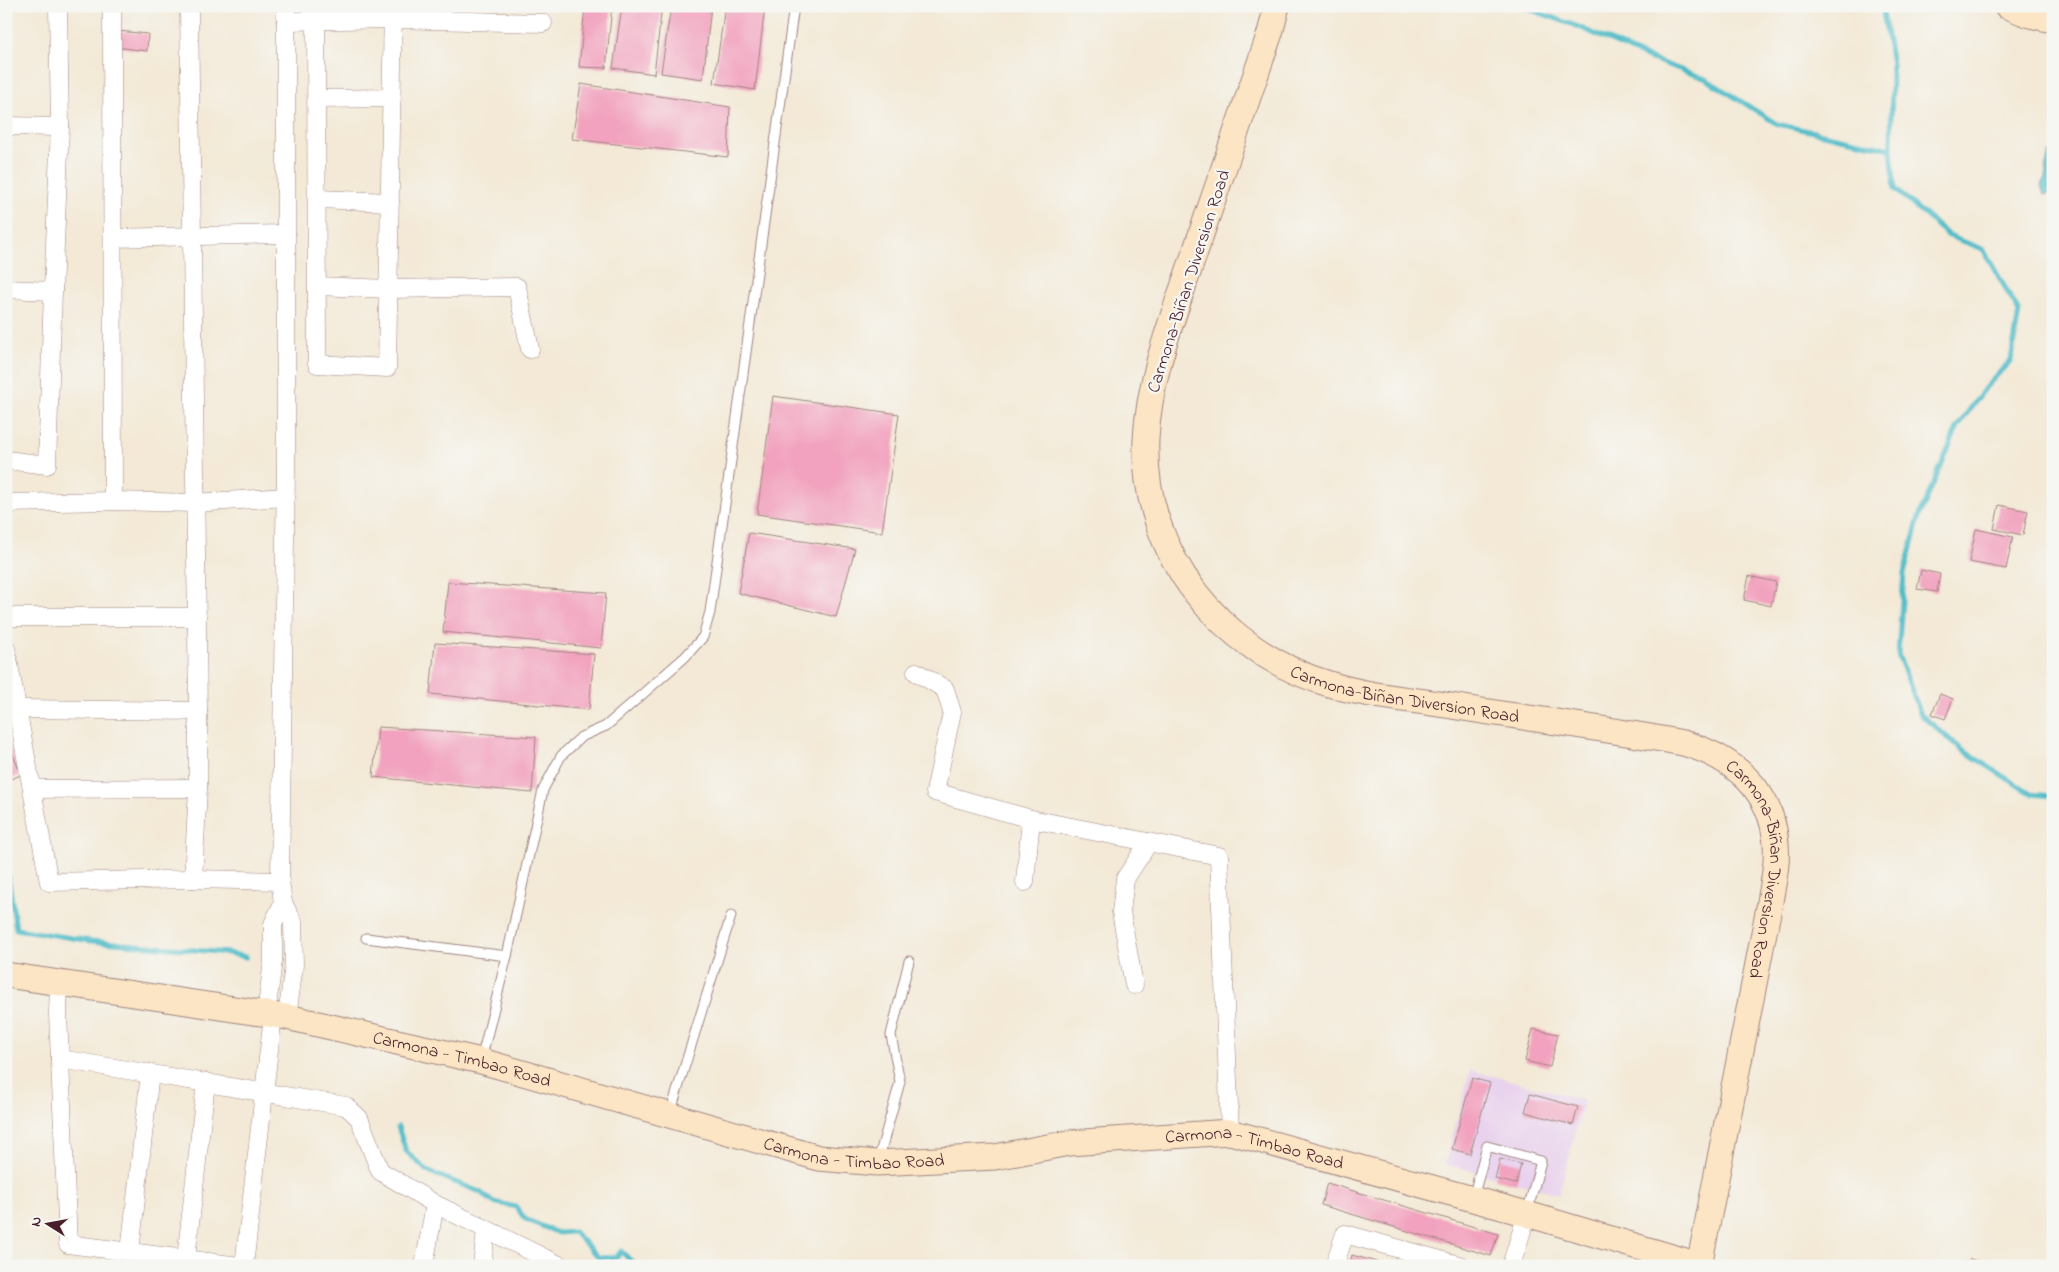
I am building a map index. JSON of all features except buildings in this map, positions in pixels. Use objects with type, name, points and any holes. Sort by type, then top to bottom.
[{"type":"main road","name":"Carmona-Biñan Diversion Road","points":[[1277,6],[1270,32],[1167,334],[1152,387],[1146,440],[1146,462],[1148,485],[1160,528],[1179,571],[1190,588],[1224,626],[1277,663],[1303,675],[1359,692],[1683,743],[1721,757],[1743,773],[1753,785],[1771,820],[1776,844],[1776,857],[1770,902],[1700,1265]]},
{"type":"main road","points":[[2007,6],[2030,15],[2053,20]]},
{"type":"main road","name":"Carmona - Timbao Road","points":[[6,975],[276,1016],[481,1062],[669,1117],[819,1158],[877,1164],[995,1157],[1070,1143],[1230,1132],[1527,1214],[1700,1265]]},
{"type":"street","points":[[6,460],[47,465],[60,127],[58,6]]},
{"type":"street","points":[[112,6],[113,501]]},
{"type":"street","points":[[189,6],[198,712],[198,788],[193,879]]},
{"type":"street","points":[[316,13],[317,364],[387,368],[393,13]]},
{"type":"street","points":[[244,1266],[264,1092],[276,1016],[294,965],[293,922],[283,903],[280,881],[286,497],[286,14],[393,13],[543,23]]},
{"type":"street","points":[[317,99],[392,98]]},
{"type":"street","points":[[6,126],[60,127]]},
{"type":"street","points":[[318,199],[390,202]]},
{"type":"street","points":[[113,238],[285,234]]},
{"type":"street","points":[[318,286],[388,290],[517,287],[530,349]]},
{"type":"street","points":[[6,289],[53,291]]},
{"type":"street","points":[[6,503],[113,501],[195,504],[286,497]]},
{"type":"street","points":[[6,617],[197,617]]},
{"type":"street","points":[[6,648],[49,882],[193,879],[280,881]]},
{"type":"street","points":[[916,672],[945,688],[952,712],[935,792],[1031,819],[1219,856],[1230,1132]]},
{"type":"street","points":[[18,709],[198,712]]},
{"type":"street","points":[[32,788],[198,788]]},
{"type":"street","points":[[1025,882],[1031,819]]},
{"type":"street","points":[[1134,985],[1121,912],[1125,879],[1149,842]]},
{"type":"street","points":[[59,982],[60,1058],[68,1244],[239,1266]]},
{"type":"street","points":[[60,1058],[346,1106],[359,1118],[380,1171],[435,1204],[486,1230],[537,1260],[560,1266]]},
{"type":"street","points":[[130,1252],[150,1073]]},
{"type":"street","points":[[186,1259],[206,1082]]},
{"type":"street","points":[[424,1266],[435,1204]]},
{"type":"street","points":[[1511,1266],[1527,1214]]},
{"type":"street","points":[[482,1266],[486,1230]]},
{"type":"street","points":[[1334,1266],[1345,1234],[1462,1266]]},
{"type":"lane","points":[[481,1062],[507,956],[543,790],[561,756],[581,737],[606,726],[685,657],[702,637],[710,612],[794,6]]},
{"type":"lane","points":[[669,1117],[731,916]]},
{"type":"lane","points":[[366,938],[507,956]]},
{"type":"lane","points":[[877,1164],[900,1082],[892,1035],[909,961]]},
{"type":"lane","points":[[1473,1199],[1487,1146],[1541,1161],[1527,1214]]},
{"type":"shaded area","points":[[1470,1070],[1584,1100],[1559,1194],[1445,1164]]},
{"type":"water","points":[[2053,150],[2053,193],[2044,195],[2041,186],[2045,178],[2048,156],[2050,151]]},
{"type":"waterway","points":[[1520,6],[1579,27],[1646,57],[1706,79],[1777,124],[1891,149]]},
{"type":"waterway","points":[[1882,6],[1892,64],[1891,149],[1895,189],[1949,236],[1983,249],[2019,312],[2011,360],[1985,388],[1958,426],[1919,517],[1904,574],[1898,654],[1921,715],[1961,749],[2031,794],[2053,796]]},
{"type":"waterway","points":[[6,861],[16,929],[91,941],[228,953],[246,957]]},
{"type":"waterway","points":[[398,1127],[406,1151],[427,1171],[480,1192],[493,1202],[516,1207],[525,1219],[558,1233],[574,1232],[599,1258],[617,1257],[621,1251],[633,1263],[642,1266]]}]
